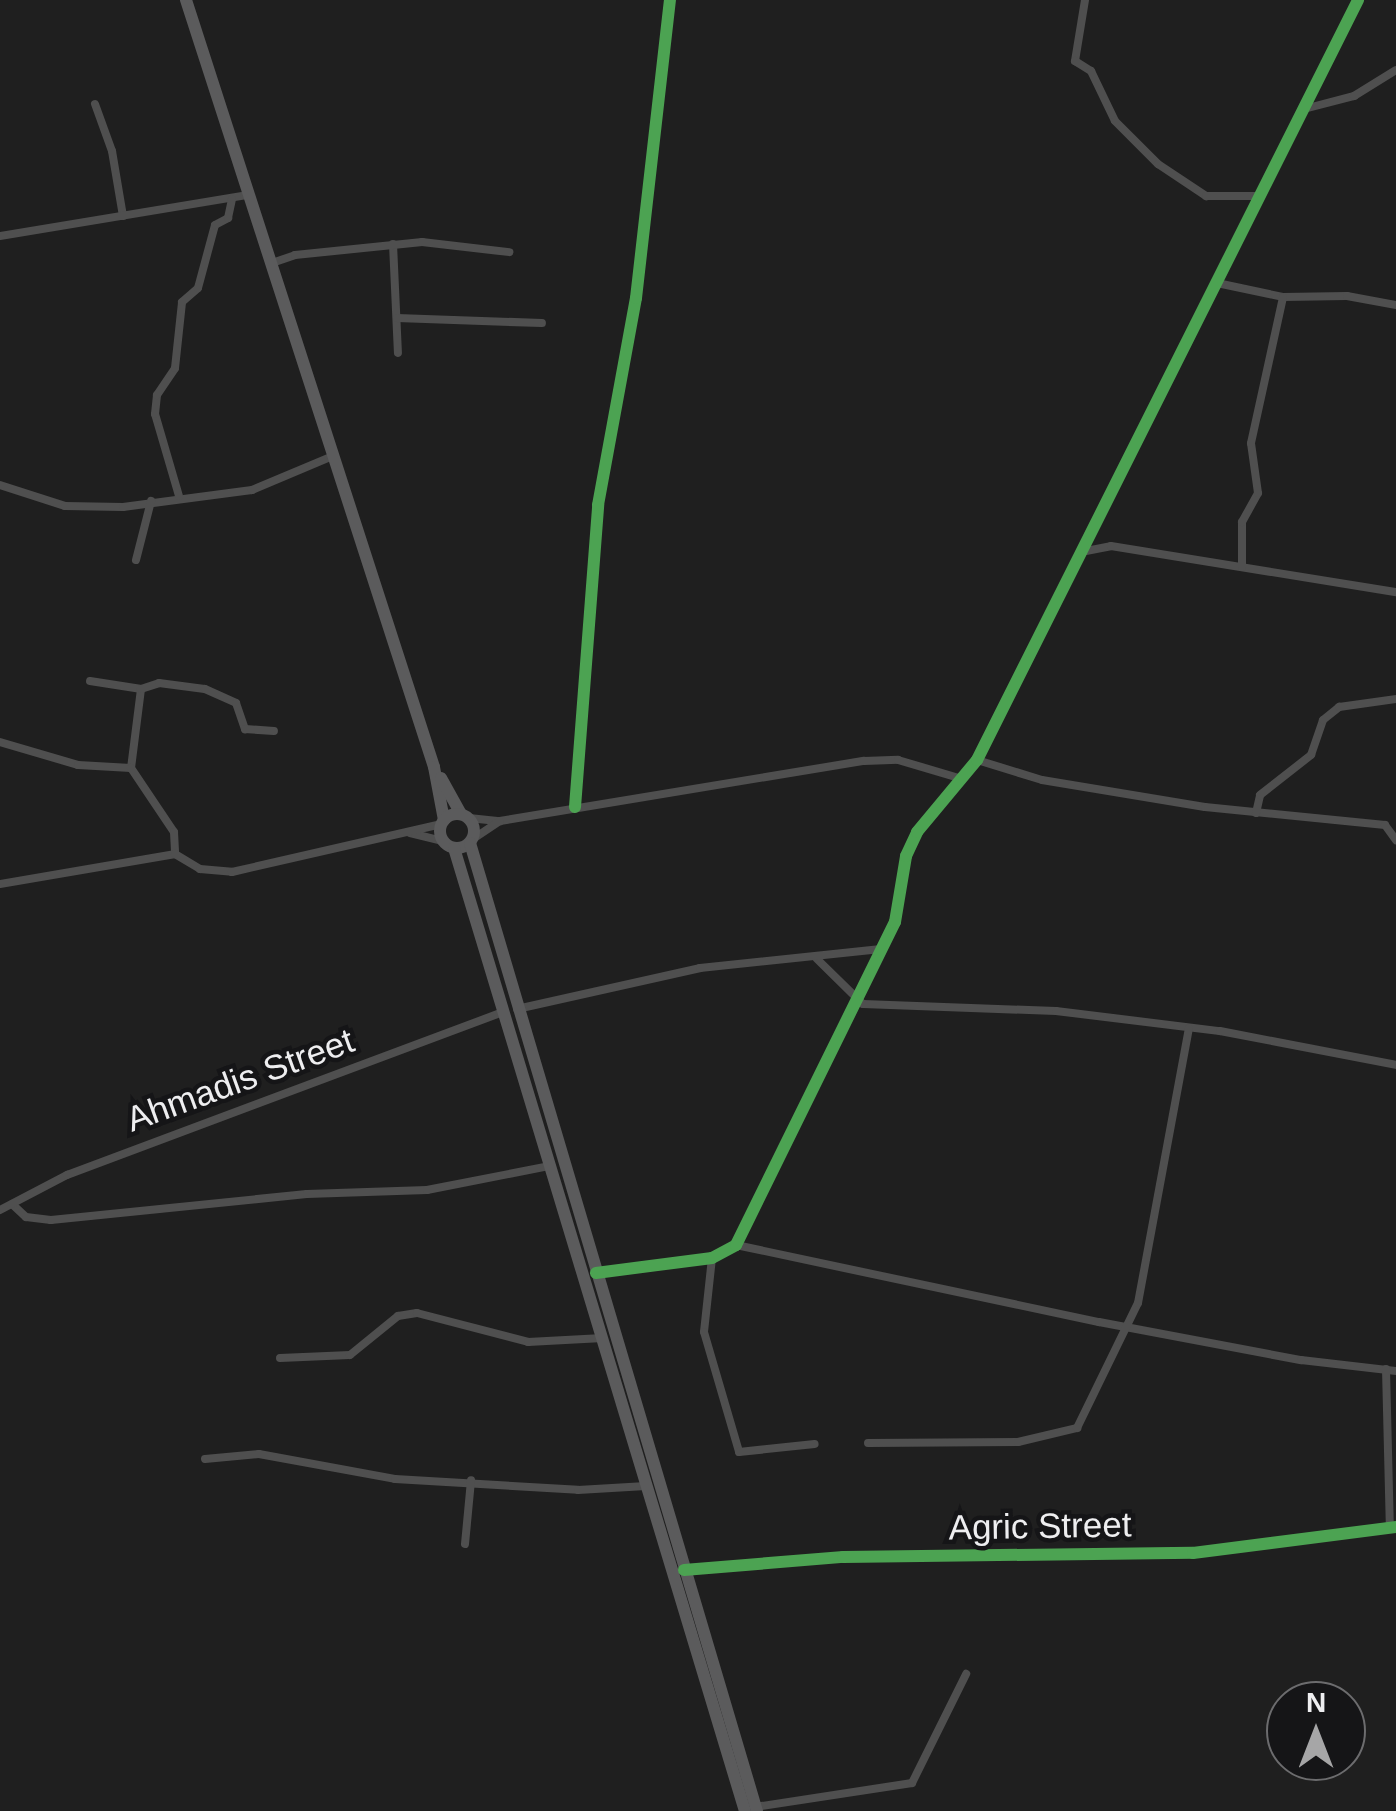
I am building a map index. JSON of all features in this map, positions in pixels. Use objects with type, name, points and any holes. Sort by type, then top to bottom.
[{"type":"highway","points":[[186,0],[434,767],[448,845],[510,1011],[596,1273],[678,1572],[752,1810]]},
{"type":"highway","points":[[434,767],[465,816],[549,1166],[646,1486],[678,1572]]},
{"type":"highway","points":[[443,822],[465,816]]},
{"type":"highway","points":[[448,845],[472,841]]},
{"type":"street","points":[[576,808],[598,505],[636,298],[670,0]]},
{"type":"street","points":[[1085,0],[1075,62],[1091,72],[1115,122],[1158,164],[1206,196],[1259,196]]},
{"type":"street","points":[[596,1273],[712,1258],[736,1245],[895,922],[906,856],[917,832],[977,760],[1086,551],[1358,0]]},
{"type":"street","points":[[1304,109],[1354,96],[1396,70]]},
{"type":"street","points":[[95,104],[112,151],[123,216]]},
{"type":"street","points":[[0,236],[247,195]]},
{"type":"street","points":[[179,496],[155,414],[156,395],[175,368],[182,302],[198,288],[215,225],[228,218],[232,200]]},
{"type":"street","points":[[272,264],[295,255],[393,244],[509,252]]},
{"type":"street","points":[[393,244],[398,354]]},
{"type":"street","points":[[1217,282],[1284,297],[1347,296],[1396,306]]},
{"type":"street","points":[[1242,567],[1242,522],[1258,493],[1250,442],[1284,297]]},
{"type":"street","points":[[397,318],[542,323]]},
{"type":"street","points":[[0,484],[65,506],[151,501],[252,490],[333,456]]},
{"type":"street","points":[[136,560],[151,501]]},
{"type":"street","points":[[1086,551],[1111,546],[1396,592]]},
{"type":"street","points":[[90,681],[141,689],[160,683],[205,688],[236,703],[245,729],[274,731]]},
{"type":"street","points":[[141,689],[131,768],[174,832],[175,854]]},
{"type":"street","points":[[1256,813],[1260,796],[1311,755],[1324,720],[1338,706],[1396,699]]},
{"type":"street","points":[[0,742],[78,765],[131,768]]},
{"type":"street","points":[[465,816],[500,821],[864,761],[898,760],[962,779]]},
{"type":"street","points":[[977,760],[1042,780],[1256,813],[1385,825],[1396,840]]},
{"type":"street","points":[[472,841],[500,821]]},
{"type":"street","points":[[0,884],[175,854],[200,869],[232,872],[305,850],[443,822]]},
{"type":"street","points":[[406,832],[448,845]]},
{"type":"street","name":"Ahmadis Street","points":[[0,1210],[116,1156],[510,1011],[700,968],[816,959],[881,949]]},
{"type":"street","points":[[816,959],[858,1000],[878,1006],[1056,1011],[1396,1064]]},
{"type":"street","points":[[868,1443],[1018,1442],[1077,1428],[1130,1326],[1189,1029]]},
{"type":"street","points":[[12,1204],[26,1216],[51,1220],[288,1196],[427,1190],[549,1166]]},
{"type":"street","points":[[736,1245],[1300,1360],[1391,1370],[1393,1528]]},
{"type":"street","points":[[712,1258],[704,1332],[739,1452],[814,1444]]},
{"type":"street","points":[[280,1358],[350,1355],[398,1316],[417,1312],[528,1342],[603,1338]]},
{"type":"street","points":[[205,1459],[260,1454],[394,1479],[471,1480],[578,1490],[646,1486]]},
{"type":"street","points":[[465,1544],[471,1480]]},
{"type":"street","name":"Agric Street","points":[[678,1572],[843,1557],[1193,1554],[1393,1528]]},
{"type":"street","points":[[752,1810],[912,1783],[966,1674]]},
{"type":"cycle path","points":[[575,807],[598,505],[636,298],[670,0]]},
{"type":"cycle path","points":[[596,1273],[712,1258],[736,1245],[895,922],[906,856],[917,832],[977,760],[1358,0]]},
{"type":"cycle path","points":[[684,1570],[843,1557],[1193,1553],[1396,1527]]}]
